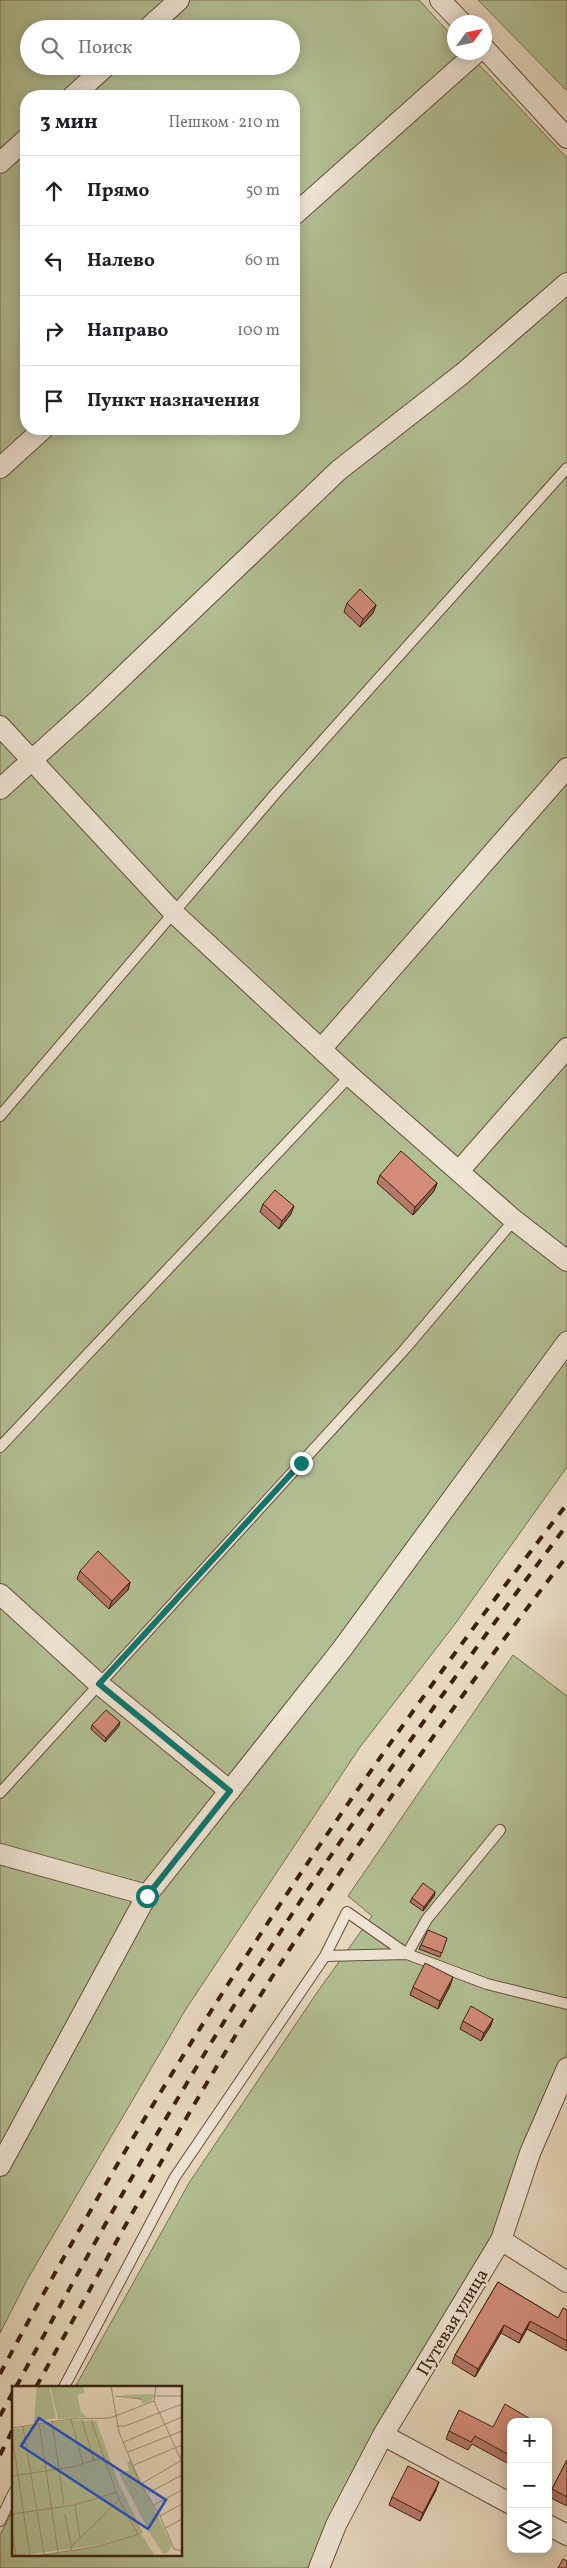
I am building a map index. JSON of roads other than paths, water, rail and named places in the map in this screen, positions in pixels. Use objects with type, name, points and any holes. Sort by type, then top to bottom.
[{"type":"street","points":[[157,20],[179,0]]},
{"type":"street","points":[[440,0],[454,15]]},
{"type":"street","points":[[492,57],[567,138]]},
{"type":"street","points":[[300,210],[468,60]]},
{"type":"street","points":[[80,90],[96,75]]},
{"type":"street","points":[[0,163],[20,145]]},
{"type":"street","points":[[0,788],[31,762],[339,470],[462,374],[567,283]]},
{"type":"street","points":[[0,468],[36,435]]},
{"type":"street","points":[[0,726],[31,762],[174,914],[322,1048],[350,1076],[514,1220],[567,1261]]},
{"type":"street","points":[[322,1048],[567,768]]},
{"type":"street","points":[[459,1171],[567,1048]]},
{"type":"street","points":[[0,2166],[147,1896],[342,1649],[567,1342]]},
{"type":"street","points":[[0,1594],[99,1684],[230,1791]]},
{"type":"street","points":[[0,1854],[147,1896]]},
{"type":"street","name":"Путевая улица","points":[[319,2568],[336,2525],[383,2435],[501,2240],[530,2153],[567,2068]]},
{"type":"street","points":[[501,2240],[567,2282]]},
{"type":"street","points":[[383,2435],[507,2502]]},
{"type":"street","points":[[552,2527],[567,2535]]},
{"type":"lane","points":[[0,1116],[275,794],[567,468]]},
{"type":"lane","points":[[0,1447],[350,1076]]},
{"type":"lane","points":[[0,1793],[405,1349],[514,1220]]},
{"type":"lane","points":[[407,1954],[427,1919],[500,1830]]},
{"type":"lane","points":[[65,2386],[175,2177],[325,1956],[347,1912],[407,1954],[487,1984],[567,2004]]},
{"type":"lane","points":[[325,1956],[407,1954]]},
{"type":"lane","points":[[0,2521],[12,2496]]},
{"type":"railway","points":[[0,2374],[62,2260],[128,2147],[195,2036],[265,1927],[337,1819],[412,1713],[488,1608],[567,1504]]},
{"type":"railway","points":[[17,2386],[124,2191],[238,1998],[278,1935],[410,1741],[567,1525]]},
{"type":"railway","points":[[37,2386],[194,2104],[287,1953],[443,1723],[567,1556]]},
{"type":"railway","points":[[0,2416],[12,2394]]},
{"type":"railway","points":[[0,2455],[12,2431]]}]
